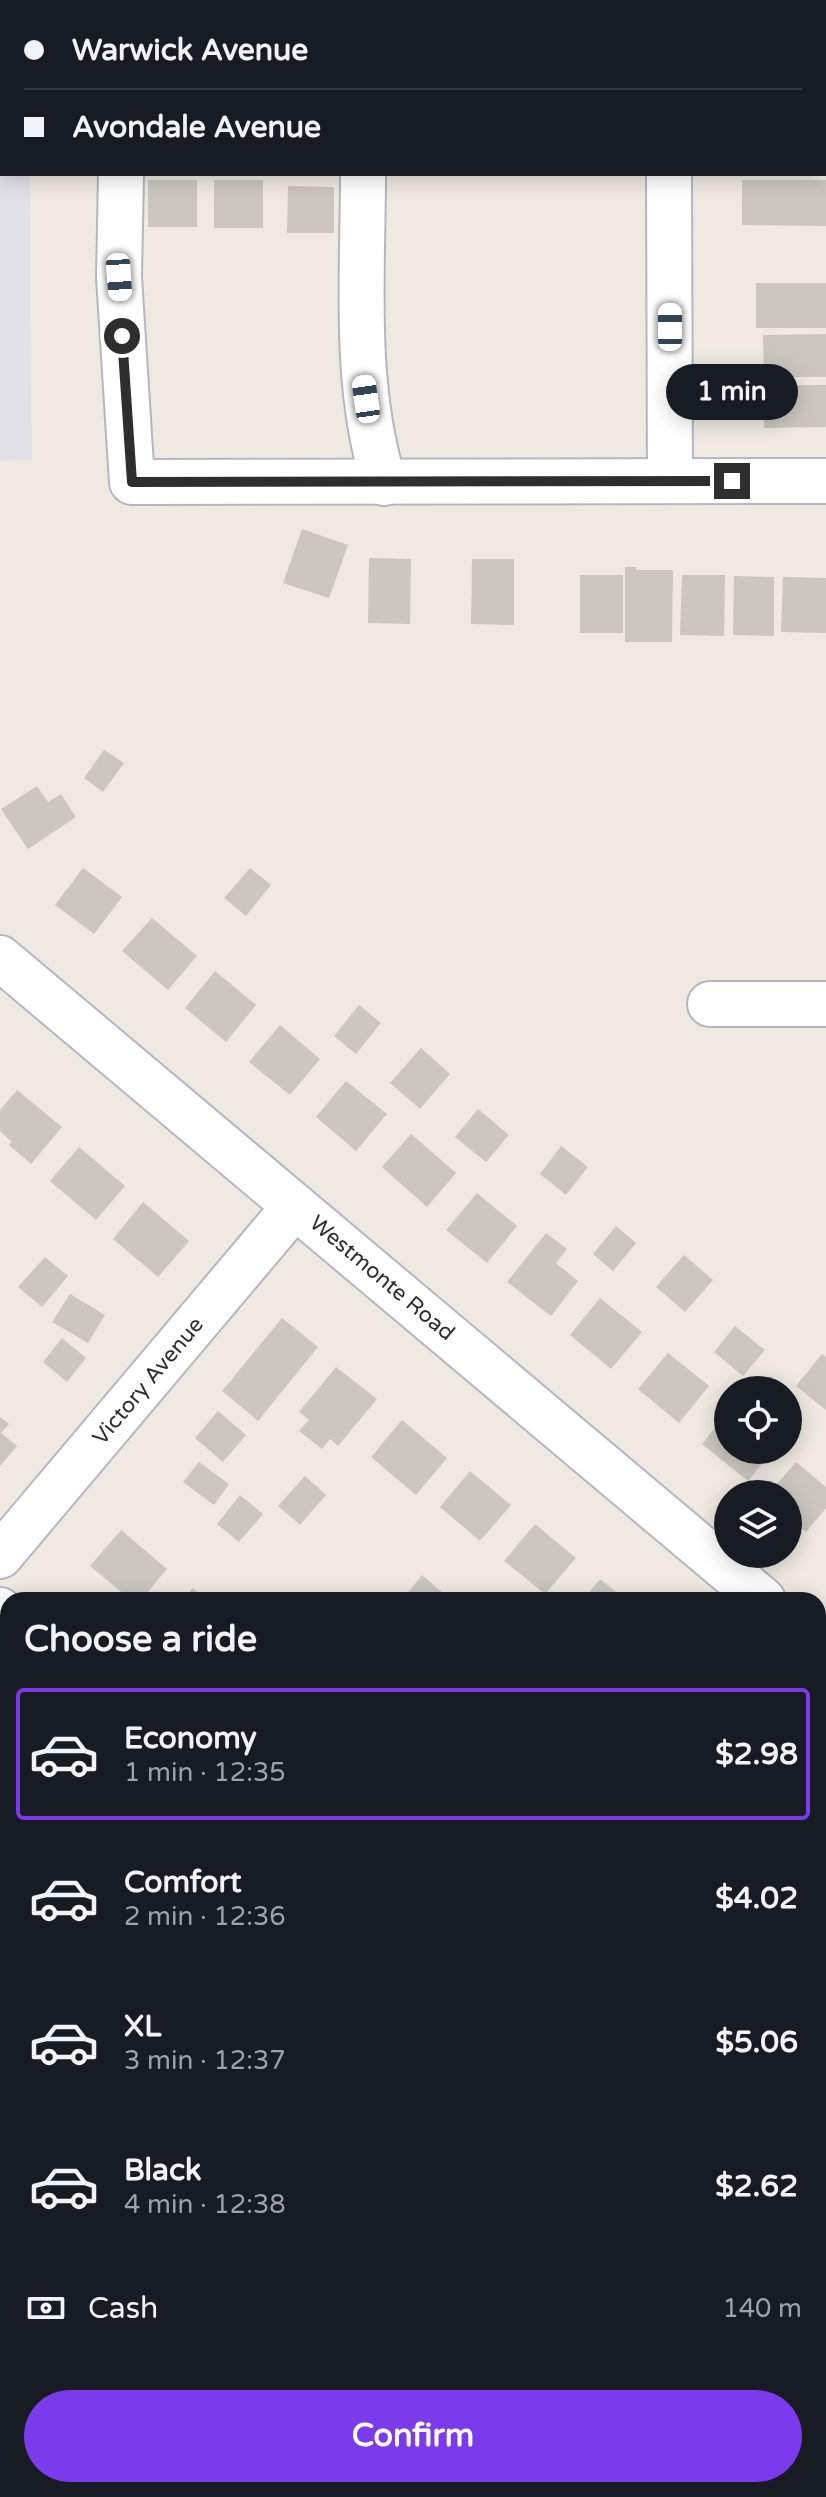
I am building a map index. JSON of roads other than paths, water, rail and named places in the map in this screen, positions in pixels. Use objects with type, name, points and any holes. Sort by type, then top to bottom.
[{"type":"street","points":[[121,176],[119,277],[132,482],[826,481]]},
{"type":"street","points":[[363,176],[363,374],[373,449],[384,483]]},
{"type":"street","points":[[669,176],[670,481]]},
{"type":"street","name":"Westmonte Road","points":[[0,958],[753,1592]]},
{"type":"street","points":[[710,1004],[826,1004]]},
{"type":"street","name":"Victory Avenue","points":[[0,1556],[295,1206]]}]
